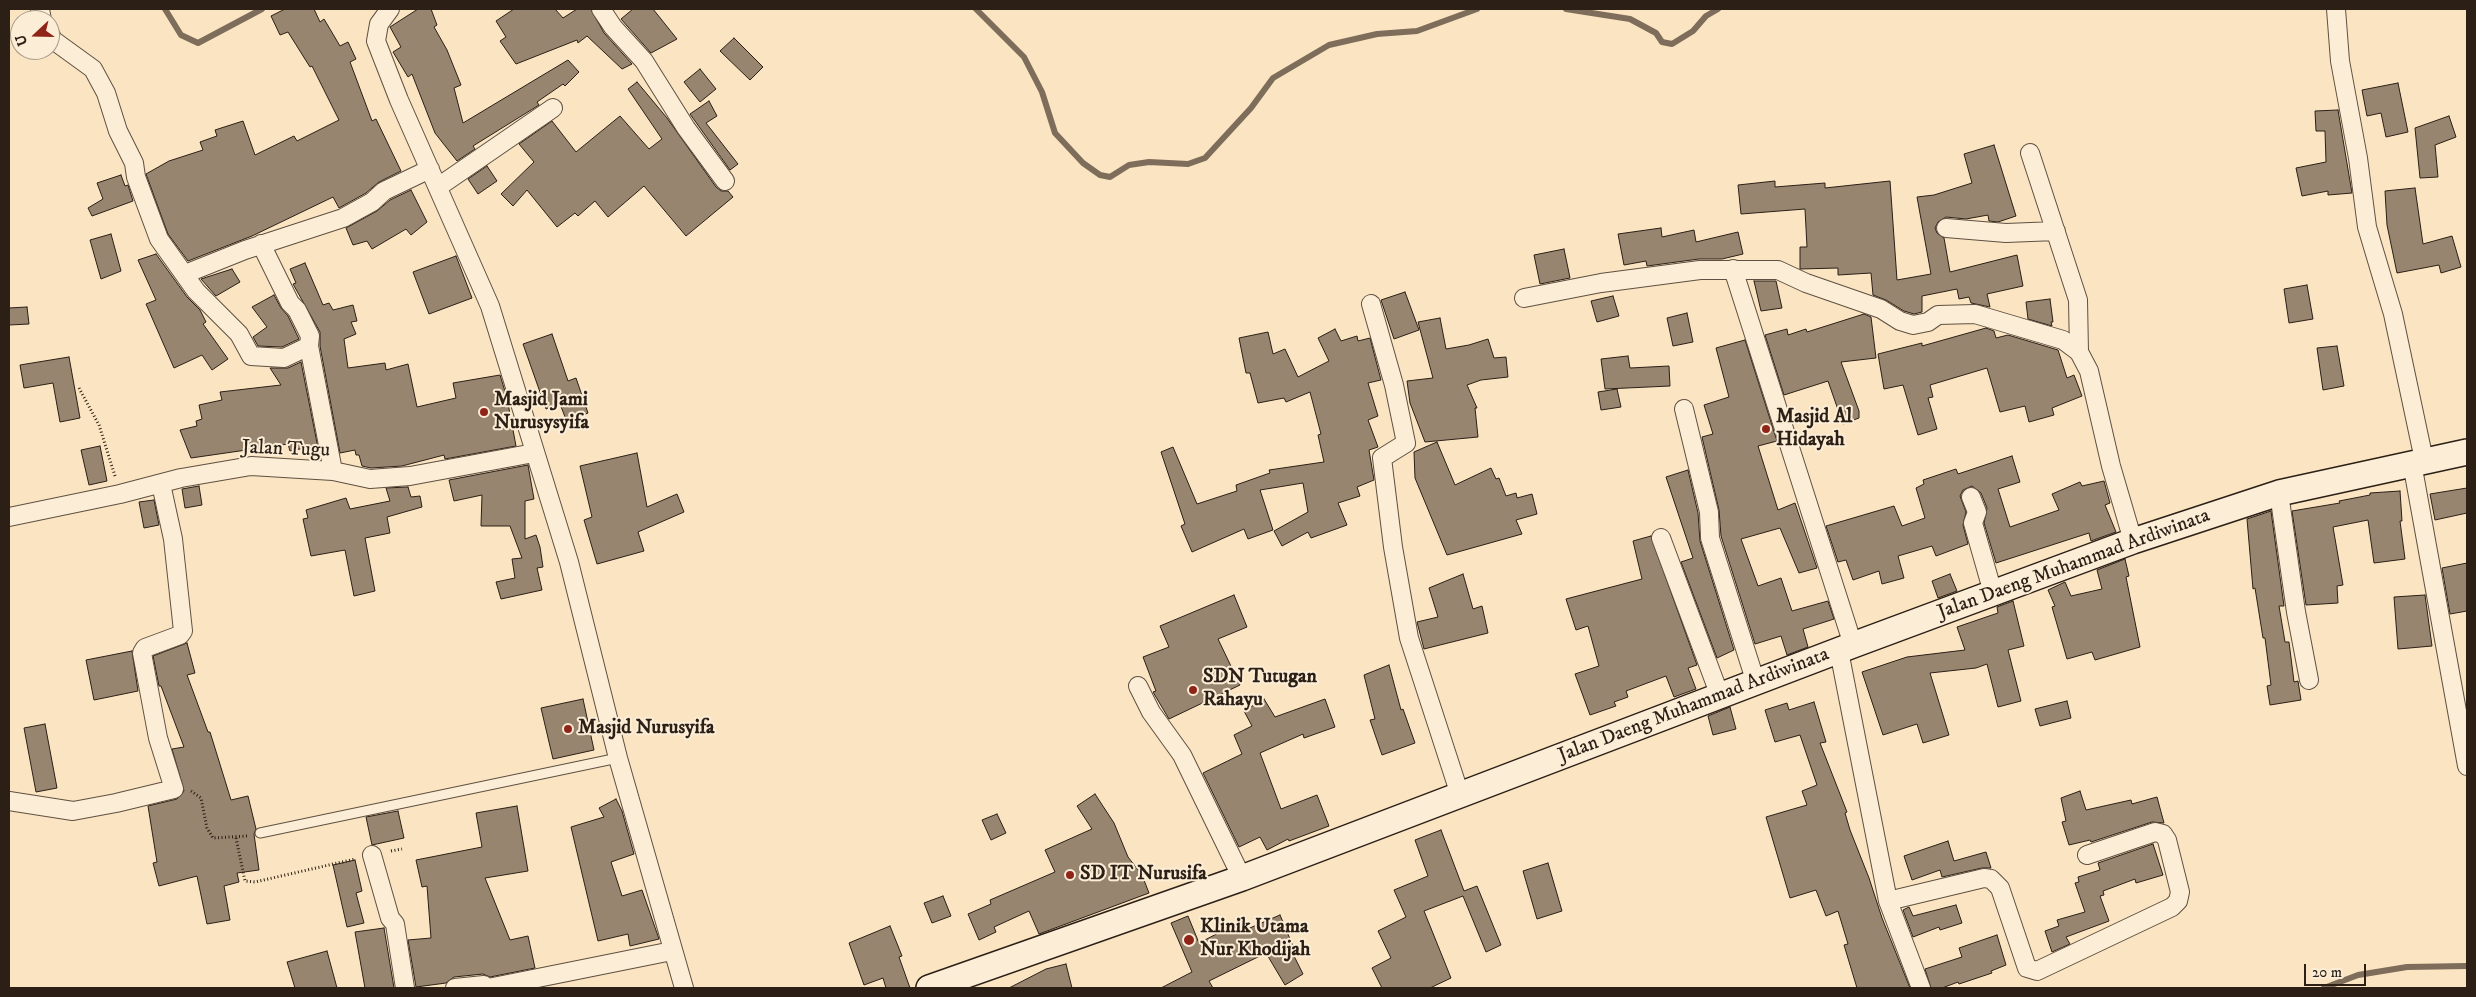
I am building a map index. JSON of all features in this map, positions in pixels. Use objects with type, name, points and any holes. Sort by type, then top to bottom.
[{"type":"main road","name":"Jalan Daeng Muhammad Ardiwinata","points":[[929,988],[1242,878],[2133,541],[2279,493],[2467,452]]},
{"type":"street","points":[[390,9],[379,24],[376,41],[399,100],[490,306],[534,453],[570,562],[618,758],[684,988]]},
{"type":"street","points":[[601,9],[613,27],[644,62],[686,128],[725,181]]},
{"type":"street","points":[[2336,9],[2340,61],[2358,158],[2367,227],[2393,314],[2467,766]]},
{"type":"street","points":[[60,45],[93,69],[106,93],[118,131],[134,163],[136,177],[159,239],[170,258],[185,274],[196,291],[239,334],[251,356],[284,358],[309,346]]},
{"type":"street","points":[[438,187],[553,108]]},
{"type":"street","points":[[2030,153],[2078,300],[2079,352]]},
{"type":"street","points":[[185,274],[261,244],[343,218],[372,202],[384,191],[430,169]]},
{"type":"street","points":[[1946,228],[2006,233],[2056,231]]},
{"type":"street","points":[[261,244],[290,303],[297,310],[310,336],[309,346],[333,471]]},
{"type":"street","points":[[1733,269],[1846,648],[1888,901],[1920,988]]},
{"type":"street","points":[[1524,298],[1601,283],[1700,270],[1778,270],[1806,283],[1881,309],[1900,322],[1913,325],[1947,314],[1975,314],[2042,332],[2063,340],[2079,352],[2089,371],[2111,466],[2133,541]]},
{"type":"street","points":[[1371,304],[1394,385],[1406,443],[1382,458],[1409,638],[1460,795]]},
{"type":"street","points":[[1684,408],[1709,512],[1710,538],[1756,683]]},
{"type":"street","name":"Jalan Tugu","points":[[9,517],[120,494],[181,478],[251,466],[333,471],[370,479],[410,476],[534,453]]},
{"type":"street","points":[[9,801],[72,810],[116,803],[174,789],[158,738],[142,653],[144,648],[180,635],[182,631],[174,539],[161,484]]},
{"type":"street","points":[[2279,493],[2308,680]]},
{"type":"street","points":[[1971,497],[1977,512],[1973,523],[1993,593]]},
{"type":"street","points":[[1661,538],[1720,696]]},
{"type":"street","points":[[1138,686],[1151,712],[1182,755],[1242,878]]},
{"type":"street","points":[[1888,901],[1984,878],[1991,879],[2000,888],[2027,968],[2037,971],[2172,907],[2178,901],[2180,892],[2168,840],[2163,834],[2155,832],[2087,855]]},
{"type":"street","points":[[372,855],[390,918],[395,924],[405,988]]},
{"type":"street","points":[[455,988],[484,985],[488,988],[672,951]]},
{"type":"lane","points":[[260,833],[618,758]]},
{"type":"path","points":[[79,388],[99,425],[120,494]]},
{"type":"path","points":[[174,789],[195,791],[201,798],[207,828],[213,838],[236,838],[260,833]]},
{"type":"path","points":[[236,838],[245,881],[255,882],[402,849]]},
{"type":"building","points":[[285,9],[314,9],[320,22],[324,19],[340,46],[348,42],[356,59],[350,62],[372,121],[376,119],[401,171],[379,182],[366,193],[339,208],[333,197],[252,236],[188,261],[168,234],[146,174],[169,161],[203,150],[200,142],[217,136],[215,130],[243,121],[255,155],[294,136],[297,141],[339,120],[312,66],[310,67],[288,32],[280,35],[271,16]]},
{"type":"building","points":[[418,9],[431,9],[437,25],[434,27],[447,50],[461,85],[454,88],[463,123],[568,60],[579,72],[565,86],[563,84],[537,102],[539,105],[473,146],[475,149],[457,161],[435,133],[412,74],[408,77],[393,52],[401,47],[390,27]]},
{"type":"building","points":[[514,9],[555,9],[563,18],[577,9],[591,9],[604,33],[632,64],[622,69],[587,36],[578,43],[577,40],[516,64],[500,41],[506,37],[496,21]]},
{"type":"building","points":[[633,9],[653,9],[677,39],[651,53],[621,19]]},
{"type":"building","points":[[734,38],[763,67],[750,80],[720,51]]},
{"type":"building","points":[[700,69],[716,89],[700,102],[684,82]]},
{"type":"building","points":[[637,82],[667,118],[716,187],[721,191],[728,191],[733,197],[686,236],[644,186],[608,217],[595,201],[578,216],[575,213],[557,227],[527,190],[513,206],[501,194],[534,162],[519,144],[552,121],[576,152],[620,116],[649,149],[662,139],[628,89]]},
{"type":"building","points":[[2398,83],[2408,132],[2386,137],[2381,113],[2367,116],[2362,90]]},
{"type":"building","points":[[709,101],[717,116],[706,123],[738,164],[730,170],[690,114]]},
{"type":"building","points":[[2338,110],[2352,193],[2328,195],[2328,191],[2302,196],[2296,168],[2326,162],[2325,131],[2316,131],[2315,111]]},
{"type":"building","points":[[2449,116],[2456,137],[2435,145],[2438,177],[2420,178],[2415,128]]},
{"type":"building","points":[[1994,145],[2016,216],[1998,222],[1989,221],[1988,215],[1966,219],[1946,217],[1938,222],[1935,228],[1937,233],[1944,238],[1950,272],[2017,255],[2023,286],[1987,294],[1990,307],[1971,303],[1969,297],[1959,299],[1957,289],[1922,296],[1922,312],[1914,314],[1904,311],[1886,300],[1873,295],[1871,273],[1838,275],[1838,268],[1800,269],[1800,247],[1807,247],[1805,209],[1741,214],[1738,185],[1775,181],[1775,187],[1825,183],[1825,188],[1890,181],[1897,280],[1931,274],[1917,197],[1934,195],[1972,183],[1964,154]]},
{"type":"building","points":[[487,166],[497,181],[478,194],[468,179]]},
{"type":"building","points":[[121,175],[125,186],[128,185],[133,201],[92,216],[88,208],[103,199],[97,183]]},
{"type":"building","points":[[2415,188],[2423,244],[2452,236],[2461,267],[2441,273],[2439,265],[2397,273],[2387,225],[2385,191]]},
{"type":"building","points":[[411,190],[427,222],[411,235],[406,229],[372,249],[367,241],[353,245],[346,228],[377,211],[390,200]]},
{"type":"building","points":[[1661,228],[1662,237],[1694,230],[1696,242],[1738,232],[1743,254],[1722,259],[1699,259],[1647,266],[1646,261],[1624,265],[1618,234]]},
{"type":"building","points":[[111,234],[121,271],[101,279],[90,240]]},
{"type":"building","points":[[1564,249],[1570,278],[1540,284],[1534,255]]},
{"type":"building","points":[[156,254],[187,297],[200,310],[206,322],[203,324],[228,359],[212,370],[202,355],[174,368],[146,304],[156,300],[138,260]]},
{"type":"building","points":[[456,256],[472,298],[429,314],[413,272]]},
{"type":"building","points":[[305,263],[323,305],[329,303],[333,310],[353,305],[357,321],[351,322],[356,334],[344,339],[348,368],[385,363],[386,370],[408,364],[417,407],[456,398],[453,383],[500,375],[507,398],[516,446],[445,459],[444,455],[402,466],[371,468],[362,466],[359,455],[356,455],[355,450],[340,453],[320,346],[320,332],[293,284],[296,283],[290,269]]},
{"type":"building","points":[[232,269],[240,282],[216,296],[201,279]]},
{"type":"building","points":[[1754,281],[1776,281],[1782,308],[1761,311]]},
{"type":"building","points":[[2307,285],[2313,319],[2289,323],[2284,289]]},
{"type":"building","points":[[1405,292],[1419,330],[1394,339],[1381,300]]},
{"type":"building","points":[[274,295],[288,316],[299,339],[282,347],[258,346],[253,337],[267,327],[252,307]]},
{"type":"building","points":[[1613,296],[1619,316],[1597,322],[1591,301]]},
{"type":"building","points":[[2050,299],[2052,326],[2028,319],[2026,302]]},
{"type":"building","points":[[27,307],[29,324],[9,325],[9,308]]},
{"type":"building","points":[[1687,313],[1693,342],[1673,346],[1667,318]]},
{"type":"building","points":[[1864,314],[1871,317],[1876,358],[1841,362],[1859,411],[1859,418],[1843,424],[1828,381],[1784,395],[1765,335],[1787,329],[1788,335],[1806,329],[1807,332]]},
{"type":"building","points":[[1440,318],[1446,349],[1488,339],[1494,358],[1506,357],[1508,377],[1481,380],[1467,385],[1477,408],[1475,408],[1478,437],[1425,442],[1410,403],[1407,381],[1433,378],[1418,322]]},
{"type":"building","points":[[1986,328],[1994,331],[1996,338],[2008,335],[2058,350],[2067,378],[2074,375],[2082,396],[2052,408],[2054,415],[2029,422],[2025,406],[2000,412],[1987,368],[1930,385],[1933,397],[1928,398],[1937,429],[1918,435],[1903,385],[1884,389],[1878,354],[1922,343],[1922,346]]},
{"type":"building","points":[[1335,329],[1341,341],[1357,336],[1358,341],[1370,338],[1381,380],[1368,383],[1378,416],[1368,420],[1378,447],[1369,450],[1374,480],[1357,487],[1360,496],[1338,503],[1347,525],[1311,538],[1308,532],[1282,546],[1274,531],[1308,512],[1303,483],[1260,490],[1273,530],[1248,539],[1244,529],[1192,552],[1181,526],[1185,524],[1161,452],[1173,447],[1197,504],[1237,491],[1236,485],[1270,473],[1269,470],[1324,462],[1318,435],[1321,434],[1310,392],[1286,402],[1284,398],[1258,403],[1250,373],[1246,373],[1239,338],[1268,332],[1273,354],[1285,349],[1298,377],[1329,361],[1318,338]]},
{"type":"building","points":[[552,334],[568,381],[576,378],[588,413],[567,422],[560,404],[546,409],[523,344]]},
{"type":"building","points":[[1745,340],[1777,441],[1758,446],[1778,510],[1795,503],[1817,568],[1799,573],[1780,528],[1741,539],[1758,586],[1781,578],[1792,611],[1828,601],[1834,619],[1803,629],[1808,647],[1787,655],[1781,636],[1755,644],[1721,536],[1719,510],[1702,437],[1713,434],[1704,405],[1729,397],[1716,348]]},
{"type":"building","points":[[2337,346],[2344,386],[2323,390],[2317,348]]},
{"type":"building","points":[[1628,356],[1630,368],[1669,366],[1670,386],[1605,389],[1601,359]]},
{"type":"building","points":[[69,357],[80,418],[60,422],[53,383],[24,388],[20,365]]},
{"type":"building","points":[[301,362],[320,458],[312,459],[309,447],[290,451],[288,444],[191,458],[180,430],[197,426],[196,421],[202,419],[199,405],[222,400],[220,392],[281,385],[270,368],[288,368]]},
{"type":"building","points":[[1617,389],[1621,407],[1601,410],[1598,392]]},
{"type":"building","points":[[1437,442],[1455,485],[1491,468],[1496,479],[1499,478],[1506,496],[1516,493],[1517,498],[1532,494],[1537,514],[1516,520],[1522,534],[1447,555],[1415,478],[1414,452]]},
{"type":"building","points":[[100,446],[107,481],[89,485],[81,450]]},
{"type":"building","points":[[637,453],[647,507],[677,494],[684,512],[638,532],[644,551],[597,564],[584,520],[592,517],[580,466]]},
{"type":"building","points":[[2012,456],[2020,482],[1998,489],[2010,527],[2059,510],[2052,494],[2080,482],[2082,486],[2104,481],[2110,503],[2105,505],[2116,532],[2091,541],[2089,533],[1996,563],[1984,523],[1987,508],[1981,493],[1972,486],[1963,490],[1960,496],[1966,512],[1963,525],[1968,544],[1936,556],[1932,546],[1898,556],[1904,578],[1882,584],[1879,571],[1853,580],[1846,560],[1838,562],[1826,526],[1894,506],[1902,526],[1925,518],[1916,488],[1924,484],[1923,480],[1956,469],[1958,474]]},
{"type":"building","points":[[528,465],[534,499],[525,501],[525,539],[536,535],[543,567],[537,568],[542,590],[501,599],[496,582],[515,578],[512,559],[522,558],[510,526],[481,526],[482,495],[454,501],[449,480]]},
{"type":"building","points":[[1688,470],[1698,513],[1700,541],[1734,650],[1717,658],[1681,562],[1693,558],[1666,477]]},
{"type":"building","points":[[199,486],[202,505],[185,508],[182,489]]},
{"type":"building","points":[[408,487],[411,497],[420,496],[422,507],[387,517],[390,533],[365,538],[375,591],[354,596],[345,550],[311,556],[303,519],[308,518],[306,510],[346,498],[350,509],[390,501],[386,488]]},
{"type":"building","points":[[2467,488],[2467,513],[2435,520],[2430,494]]},
{"type":"building","points":[[2400,491],[2402,521],[2400,521],[2405,559],[2374,563],[2368,520],[2333,527],[2343,585],[2337,586],[2338,603],[2306,605],[2292,511],[2340,503],[2339,501],[2370,495],[2370,493]]},
{"type":"building","points":[[154,500],[159,525],[144,528],[139,502]]},
{"type":"building","points":[[2271,511],[2284,606],[2279,606],[2285,642],[2289,642],[2294,682],[2298,681],[2301,700],[2270,705],[2267,686],[2271,685],[2265,638],[2263,638],[2255,588],[2253,589],[2247,519]]},
{"type":"building","points":[[1651,536],[1697,665],[1688,668],[1696,689],[1674,697],[1666,676],[1626,691],[1628,697],[1614,702],[1616,706],[1590,715],[1575,674],[1599,666],[1588,626],[1576,630],[1566,599],[1642,579],[1633,541]]},
{"type":"building","points":[[2125,559],[2129,576],[2126,577],[2140,647],[2095,660],[2092,652],[2067,659],[2052,607],[2055,606],[2048,590],[2065,582],[2071,596],[2102,589],[2097,570]]},
{"type":"building","points":[[2467,563],[2467,611],[2450,614],[2442,568]]},
{"type":"building","points":[[1463,574],[1473,609],[1482,606],[1488,633],[1424,649],[1417,622],[1438,617],[1429,588]]},
{"type":"building","points":[[1950,574],[1957,591],[1938,598],[1932,581]]},
{"type":"building","points":[[1234,595],[1247,627],[1218,639],[1240,685],[1169,719],[1153,692],[1156,691],[1143,657],[1169,647],[1160,626]]},
{"type":"building","points":[[2425,595],[2432,646],[2398,649],[2394,597]]},
{"type":"building","points":[[2013,601],[2024,646],[2008,650],[2021,701],[1998,707],[1987,664],[1976,668],[1930,673],[1949,735],[1923,743],[1917,724],[1883,735],[1862,672],[1907,657],[1965,650],[1957,627],[1998,613],[1997,607]]},
{"type":"building","points":[[187,643],[195,673],[187,675],[208,732],[210,732],[231,800],[248,796],[256,829],[254,834],[259,870],[237,873],[239,882],[224,886],[230,920],[207,924],[197,876],[159,886],[153,863],[157,862],[148,806],[177,799],[184,791],[172,749],[184,747],[161,686],[159,686],[153,656]]},
{"type":"building","points":[[132,651],[138,691],[94,700],[86,660]]},
{"type":"building","points":[[1389,665],[1401,710],[1403,709],[1415,743],[1382,755],[1370,720],[1375,719],[1364,675]]},
{"type":"building","name":"Masjid Nurusyifa","points":[[583,699],[594,750],[553,759],[541,708]]},
{"type":"building","points":[[1264,699],[1275,717],[1325,699],[1335,727],[1304,738],[1303,734],[1260,753],[1281,809],[1317,795],[1329,826],[1289,841],[1288,839],[1267,850],[1260,837],[1239,847],[1203,773],[1242,754],[1234,735],[1252,726],[1244,711]]},
{"type":"building","points":[[2067,701],[2071,718],[2040,726],[2035,709]]},
{"type":"building","points":[[1814,702],[1826,742],[1820,743],[1847,812],[1845,813],[1850,830],[1882,918],[1910,988],[1857,988],[1844,945],[1848,944],[1838,911],[1826,916],[1816,890],[1790,898],[1766,817],[1807,805],[1802,791],[1817,785],[1800,735],[1775,742],[1765,710],[1787,703],[1789,710]]},
{"type":"building","points":[[1730,707],[1736,729],[1713,735],[1708,716]]},
{"type":"building","points":[[45,724],[57,788],[36,792],[24,728]]},
{"type":"building","points":[[2080,791],[2086,810],[2131,800],[2132,804],[2157,797],[2164,823],[2152,822],[2091,842],[2090,840],[2069,845],[2062,822],[2066,821],[2061,798]]},
{"type":"building","points":[[1095,794],[1114,823],[1128,857],[1142,875],[1149,893],[1039,934],[1029,911],[994,927],[996,932],[979,940],[968,914],[991,904],[990,900],[1055,872],[1045,850],[1092,829],[1077,806]]},
{"type":"building","points":[[616,799],[622,811],[634,854],[611,862],[622,896],[642,890],[659,939],[630,946],[628,934],[598,941],[571,827],[604,817],[599,808]]},
{"type":"building","points":[[517,806],[528,871],[485,878],[510,940],[528,936],[535,968],[490,977],[483,974],[454,977],[446,983],[416,987],[408,940],[431,938],[427,886],[422,887],[416,860],[482,847],[476,813]]},
{"type":"building","points":[[398,811],[404,838],[372,845],[366,817]]},
{"type":"building","points":[[997,814],[1006,833],[991,840],[982,820]]},
{"type":"building","points":[[1441,830],[1464,891],[1477,886],[1501,945],[1486,952],[1463,896],[1424,911],[1451,978],[1430,988],[1382,988],[1372,968],[1391,958],[1378,931],[1406,917],[1394,890],[1428,876],[1415,840]]},
{"type":"building","points":[[1948,841],[1954,861],[1986,852],[1991,868],[1982,868],[1942,877],[1940,870],[1912,880],[1904,856]]},
{"type":"building","points":[[2153,844],[2163,875],[2136,883],[2135,879],[2103,891],[2104,895],[2100,896],[2109,921],[2066,937],[2070,944],[2052,952],[2045,931],[2059,926],[2057,920],[2085,912],[2075,883],[2079,882],[2078,877],[2100,870],[2098,863]]},
{"type":"building","points":[[355,860],[362,891],[356,893],[364,923],[347,927],[333,865]]},
{"type":"building","points":[[1548,863],[1562,911],[1537,919],[1523,871]]},
{"type":"building","points":[[943,896],[951,916],[932,923],[924,903]]},
{"type":"building","points":[[1956,905],[1962,923],[1940,930],[1939,927],[1913,937],[1903,910],[1909,907],[1913,916]]},
{"type":"building","points":[[1280,915],[1295,951],[1292,952],[1303,974],[1285,985],[1266,953],[1209,981],[1213,988],[1161,988],[1192,972],[1171,923],[1188,916],[1199,943],[1232,926],[1236,934]]},
{"type":"building","points":[[890,926],[902,956],[899,957],[910,988],[886,988],[883,978],[864,985],[849,943]]},
{"type":"building","points":[[384,928],[394,988],[365,988],[355,932]]},
{"type":"building","points":[[1997,935],[2006,965],[1991,971],[1992,973],[1959,984],[1958,982],[1942,988],[1931,988],[1925,969],[1962,957],[1959,948]]},
{"type":"building","points":[[327,951],[337,988],[295,988],[287,962]]},
{"type":"building","points":[[1066,964],[1072,988],[1009,988],[1046,969]]},
{"type":"waterway","points":[[165,9],[181,35],[198,43],[262,9]]},
{"type":"waterway","points":[[976,9],[1024,57],[1042,92],[1055,133],[1083,163],[1100,175],[1110,177],[1129,165],[1149,162],[1188,164],[1205,158],[1251,108],[1273,78],[1329,45],[1377,34],[1417,31],[1477,9]]},
{"type":"waterway","points":[[1566,9],[1630,19],[1656,33],[1662,42],[1672,44],[1693,31],[1706,16],[1718,9]]},
{"type":"waterway","points":[[2324,988],[2358,975],[2407,967],[2467,966]]},
{"type":"place","name":"Masjid Jami Nurusysyifa","points":[[484,412]]},
{"type":"place","name":"Masjid Al Hidayah","points":[[1766,429]]},
{"type":"place","name":"SDN Tutugan Rahayu","points":[[1193,690]]},
{"type":"place","name":"Masjid Nurusyifa","points":[[568,729]]},
{"type":"place","name":"SD IT Nurusifa","points":[[1070,875]]},
{"type":"place","name":"Klinik Utama Nur Khodijah","points":[[1189,940]]}]
